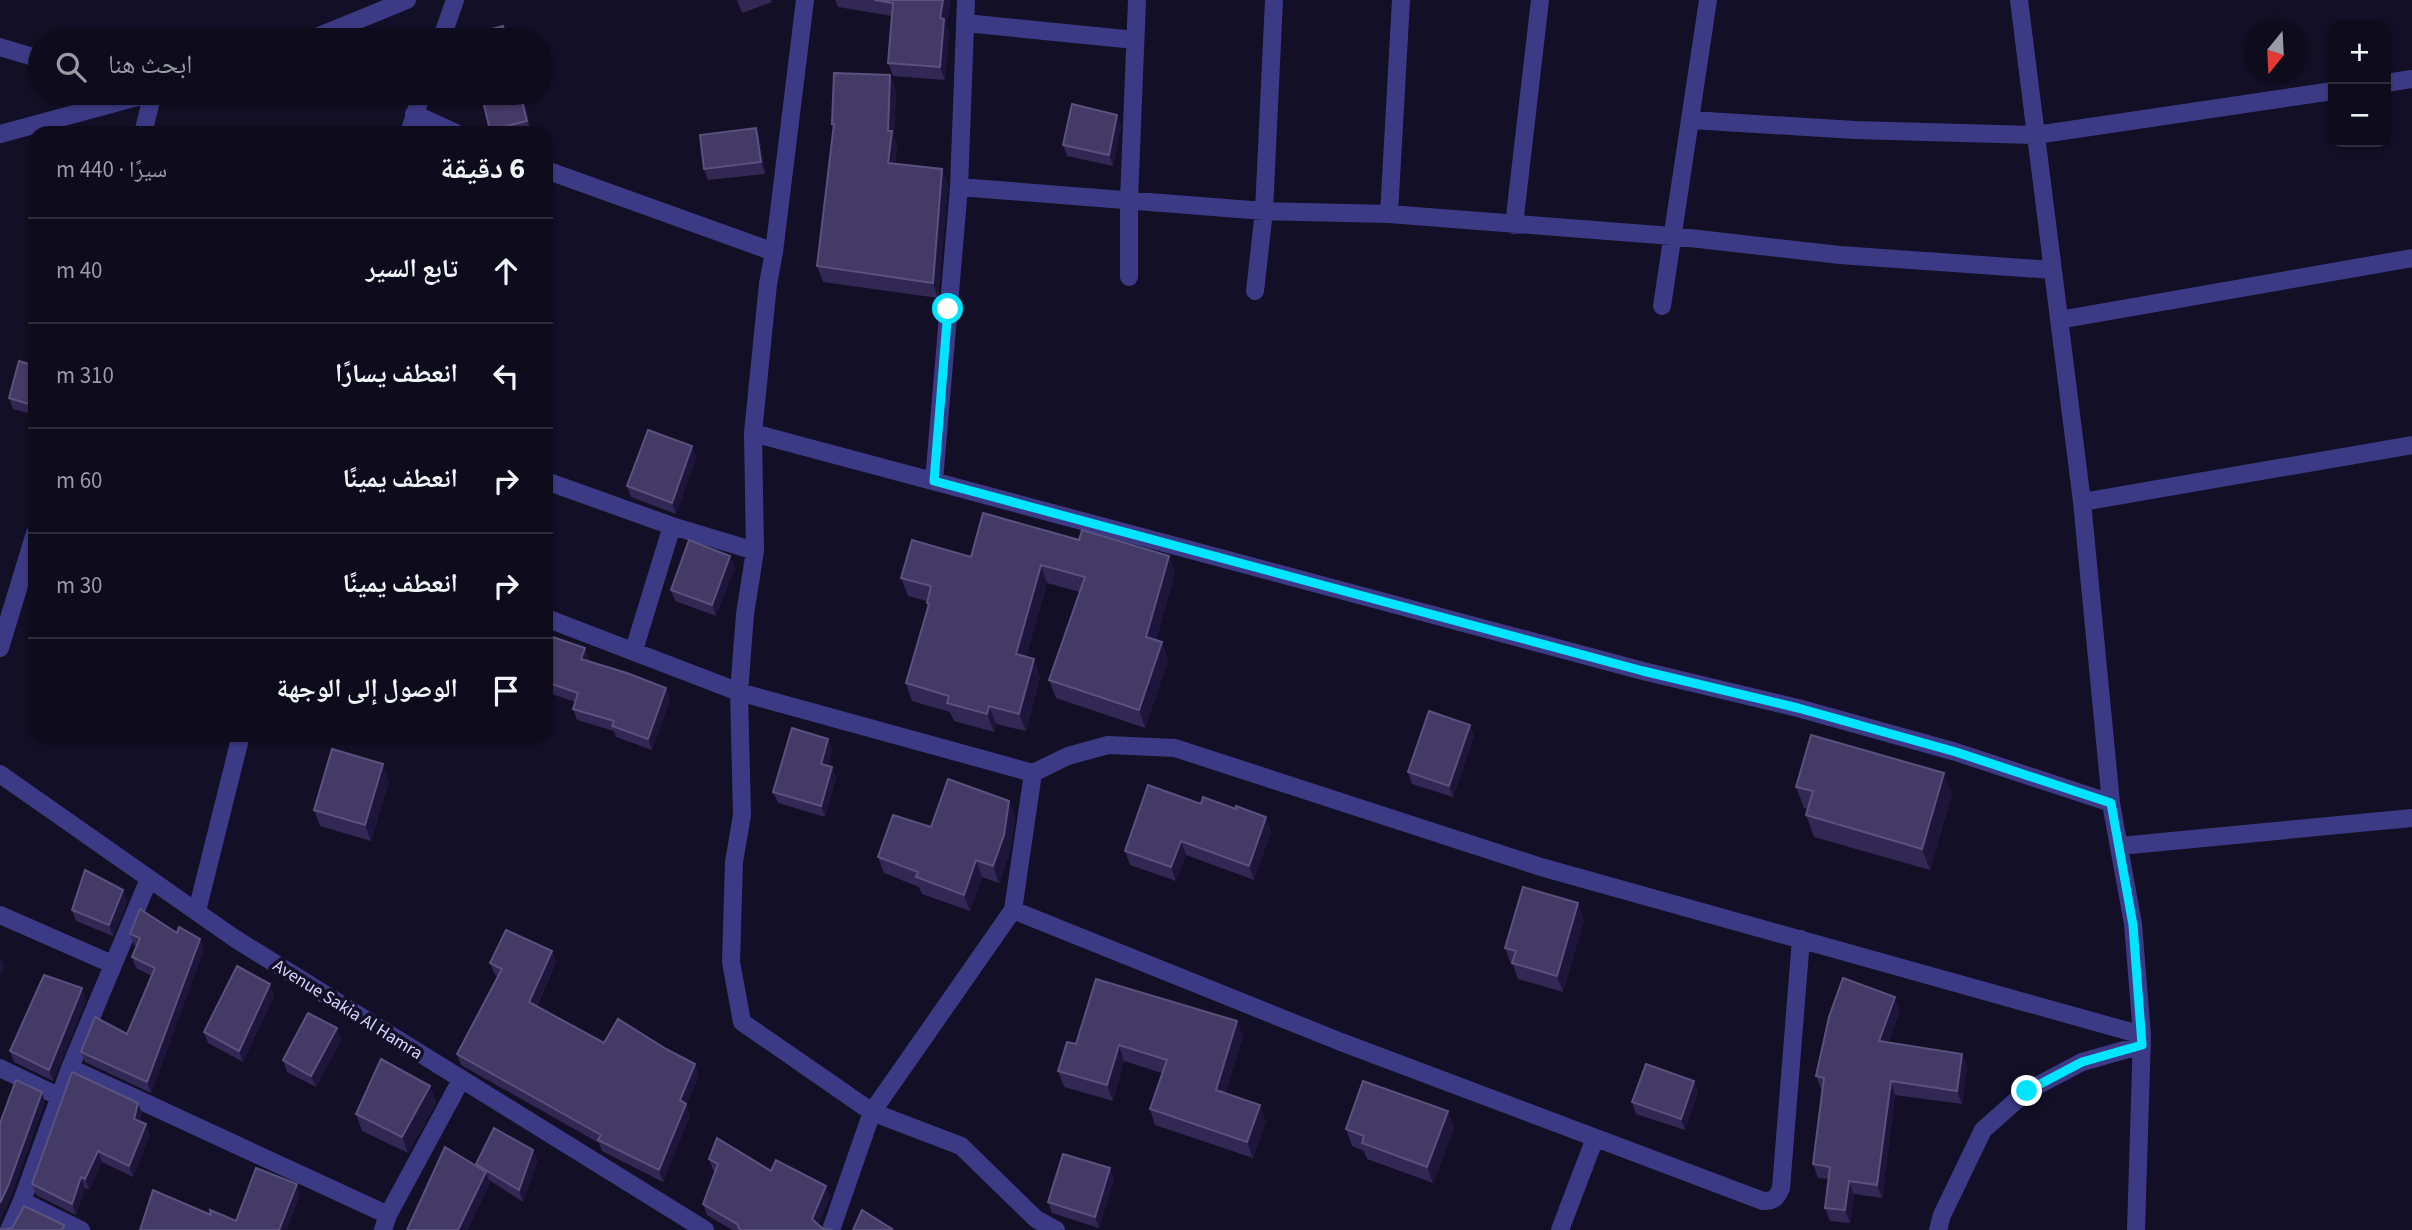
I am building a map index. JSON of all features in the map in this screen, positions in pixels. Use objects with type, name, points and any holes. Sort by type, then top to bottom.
[{"type":"street","points":[[338,28],[407,0]]},
{"type":"street","points":[[445,28],[455,0]]},
{"type":"street","points":[[805,0],[768,284],[753,433],[755,551],[745,614],[739,692],[742,815],[734,862],[731,962],[742,1023],[872,1112],[961,1146],[1036,1219],[1056,1230]]},
{"type":"street","points":[[934,481],[959,187],[966,0]]},
{"type":"street","points":[[1129,277],[1129,200],[1137,0]]},
{"type":"street","points":[[1255,291],[1264,211],[1273,0]]},
{"type":"street","points":[[1390,214],[1401,0]]},
{"type":"street","points":[[1514,225],[1540,0]]},
{"type":"street","points":[[1662,306],[1708,0]]},
{"type":"street","points":[[2017,0],[2082,502],[2111,803],[2133,925],[2142,1040],[2136,1230]]},
{"type":"street","points":[[965,23],[1135,40]]},
{"type":"street","points":[[0,47],[28,55]]},
{"type":"street","points":[[2391,82],[2412,79]]},
{"type":"street","points":[[1691,120],[1855,130],[2036,135],[2328,92]]},
{"type":"street","points":[[30,126],[108,105]]},
{"type":"street","points":[[145,126],[149,105]]},
{"type":"street","points":[[411,126],[417,105]]},
{"type":"street","points":[[414,114],[441,126]]},
{"type":"street","points":[[0,134],[28,126]]},
{"type":"street","points":[[553,173],[774,252]]},
{"type":"street","points":[[959,187],[1264,211],[1390,214],[1672,236],[1840,255],[2053,270]]},
{"type":"street","points":[[2059,320],[2412,258]]},
{"type":"street","points":[[753,433],[1643,671],[1798,708],[1956,752],[2111,803]]},
{"type":"street","points":[[2082,502],[2412,445]]},
{"type":"street","points":[[553,484],[672,526],[755,551]]},
{"type":"street","points":[[634,650],[672,526]]},
{"type":"street","points":[[0,648],[28,556]]},
{"type":"street","points":[[553,621],[739,692],[1033,773],[1068,757],[1108,745],[1175,748],[1541,867],[1801,939],[2142,1040]]},
{"type":"street","points":[[197,911],[239,742]]},
{"type":"street","points":[[831,1230],[872,1112],[1013,910],[1033,773]]},
{"type":"street","name":"Avenue Sakia Al Hamra","points":[[0,774],[234,938],[705,1230]]},
{"type":"street","points":[[2120,846],[2412,818]]},
{"type":"street","points":[[9,1230],[70,1068],[149,879]]},
{"type":"street","points":[[1013,910],[1341,1042],[1763,1202],[1773,1201],[1781,1188],[1801,939]]},
{"type":"street","points":[[0,915],[112,964]]},
{"type":"street","points":[[1938,1230],[1941,1215],[1983,1130],[2027,1091],[2082,1062],[2142,1040]]},
{"type":"street","points":[[0,1068],[60,1097]]},
{"type":"street","points":[[70,1068],[386,1223],[461,1080]]},
{"type":"street","points":[[1560,1230],[1595,1138]]},
{"type":"street","points":[[22,1201],[81,1230]]},
{"type":"building","points":[[874,0],[943,0],[940,18],[944,19],[940,67],[888,63],[893,3]]},
{"type":"building","points":[[834,73],[890,75],[888,131],[892,131],[888,163],[942,169],[933,283],[817,266],[834,124]]},
{"type":"building","points":[[1072,104],[1117,115],[1109,155],[1063,145]]},
{"type":"building","points":[[484,105],[523,105],[527,121],[506,126],[489,126]]},
{"type":"building","points":[[756,128],[761,162],[704,169],[700,135]]},
{"type":"building","points":[[19,361],[28,364],[28,404],[9,398]]},
{"type":"building","points":[[648,430],[692,446],[672,503],[627,486]]},
{"type":"building","points":[[983,513],[1079,540],[1082,530],[1169,556],[1146,637],[1162,642],[1139,710],[1049,680],[1085,577],[1041,565],[1016,654],[1034,659],[1019,714],[989,706],[987,714],[947,703],[949,696],[906,683],[929,604],[931,586],[901,578],[912,540],[971,557]]},
{"type":"building","points":[[689,540],[730,556],[712,605],[671,590]]},
{"type":"building","points":[[553,637],[585,648],[581,659],[666,688],[648,739],[612,726],[614,721],[573,709],[578,693],[553,684]]},
{"type":"building","points":[[1429,711],[1470,725],[1449,786],[1408,772]]},
{"type":"building","points":[[792,728],[828,739],[821,764],[832,767],[821,806],[773,792]]},
{"type":"building","points":[[1811,735],[1944,773],[1922,849],[1806,815],[1813,791],[1796,787]]},
{"type":"building","points":[[332,749],[383,764],[365,825],[314,810]]},
{"type":"building","points":[[948,779],[1009,801],[1004,835],[993,866],[976,860],[964,895],[916,877],[918,872],[878,857],[893,815],[931,827]]},
{"type":"building","points":[[1148,785],[1201,804],[1203,797],[1266,817],[1249,866],[1181,841],[1171,867],[1125,851]]},
{"type":"building","points":[[85,870],[123,890],[109,925],[72,910]]},
{"type":"building","points":[[1523,887],[1578,903],[1557,976],[1512,963],[1516,951],[1505,948]]},
{"type":"building","points":[[140,909],[177,933],[179,927],[200,939],[147,1082],[81,1052],[95,1017],[127,1034],[155,968],[132,957],[140,938],[130,934]]},
{"type":"building","points":[[506,930],[552,951],[529,1002],[604,1043],[618,1019],[695,1064],[680,1100],[686,1104],[659,1170],[598,1140],[601,1135],[457,1054],[502,969],[490,963]]},
{"type":"building","points":[[237,966],[270,984],[239,1051],[204,1032]]},
{"type":"building","points":[[44,975],[82,988],[49,1070],[10,1051]]},
{"type":"building","points":[[1843,978],[1895,997],[1879,1041],[1962,1054],[1957,1091],[1891,1081],[1877,1185],[1849,1181],[1845,1210],[1825,1208],[1830,1167],[1813,1164],[1824,1078],[1816,1076],[1829,1017]]},
{"type":"building","points":[[1096,979],[1237,1021],[1216,1090],[1260,1105],[1247,1142],[1150,1109],[1167,1060],[1119,1045],[1107,1085],[1058,1071],[1067,1042],[1076,1044]]},
{"type":"building","points":[[308,1013],[337,1028],[311,1076],[283,1060]]},
{"type":"building","points":[[381,1059],[430,1086],[402,1137],[356,1114]]},
{"type":"building","points":[[1646,1064],[1694,1081],[1681,1119],[1632,1102]]},
{"type":"building","points":[[72,1072],[138,1103],[134,1119],[146,1124],[129,1166],[98,1151],[85,1179],[81,1177],[72,1204],[32,1184]]},
{"type":"building","points":[[16,1080],[42,1092],[0,1203],[0,1123]]},
{"type":"building","points":[[1363,1081],[1448,1111],[1427,1167],[1362,1143],[1364,1136],[1346,1129]]},
{"type":"building","points":[[494,1128],[533,1150],[519,1190],[476,1164]]},
{"type":"building","points":[[717,1138],[771,1171],[776,1160],[826,1186],[812,1219],[823,1229],[833,1230],[740,1230],[737,1224],[703,1204],[718,1164],[709,1159]]},
{"type":"building","points":[[445,1147],[486,1172],[458,1230],[407,1230]]},
{"type":"building","points":[[1063,1154],[1110,1168],[1095,1217],[1048,1202]]},
{"type":"building","points":[[256,1168],[297,1184],[279,1230],[140,1230],[153,1190],[211,1215],[210,1210],[236,1221]]},
{"type":"building","points":[[24,1206],[64,1225],[62,1230],[1,1230],[12,1228]]},
{"type":"building","points":[[862,1210],[892,1229],[853,1230]]},
{"type":"route","points":[[948,309],[934,481],[1643,671],[1798,708],[1956,752],[2111,803],[2133,925],[2142,1045],[2082,1062],[2027,1091]]}]
